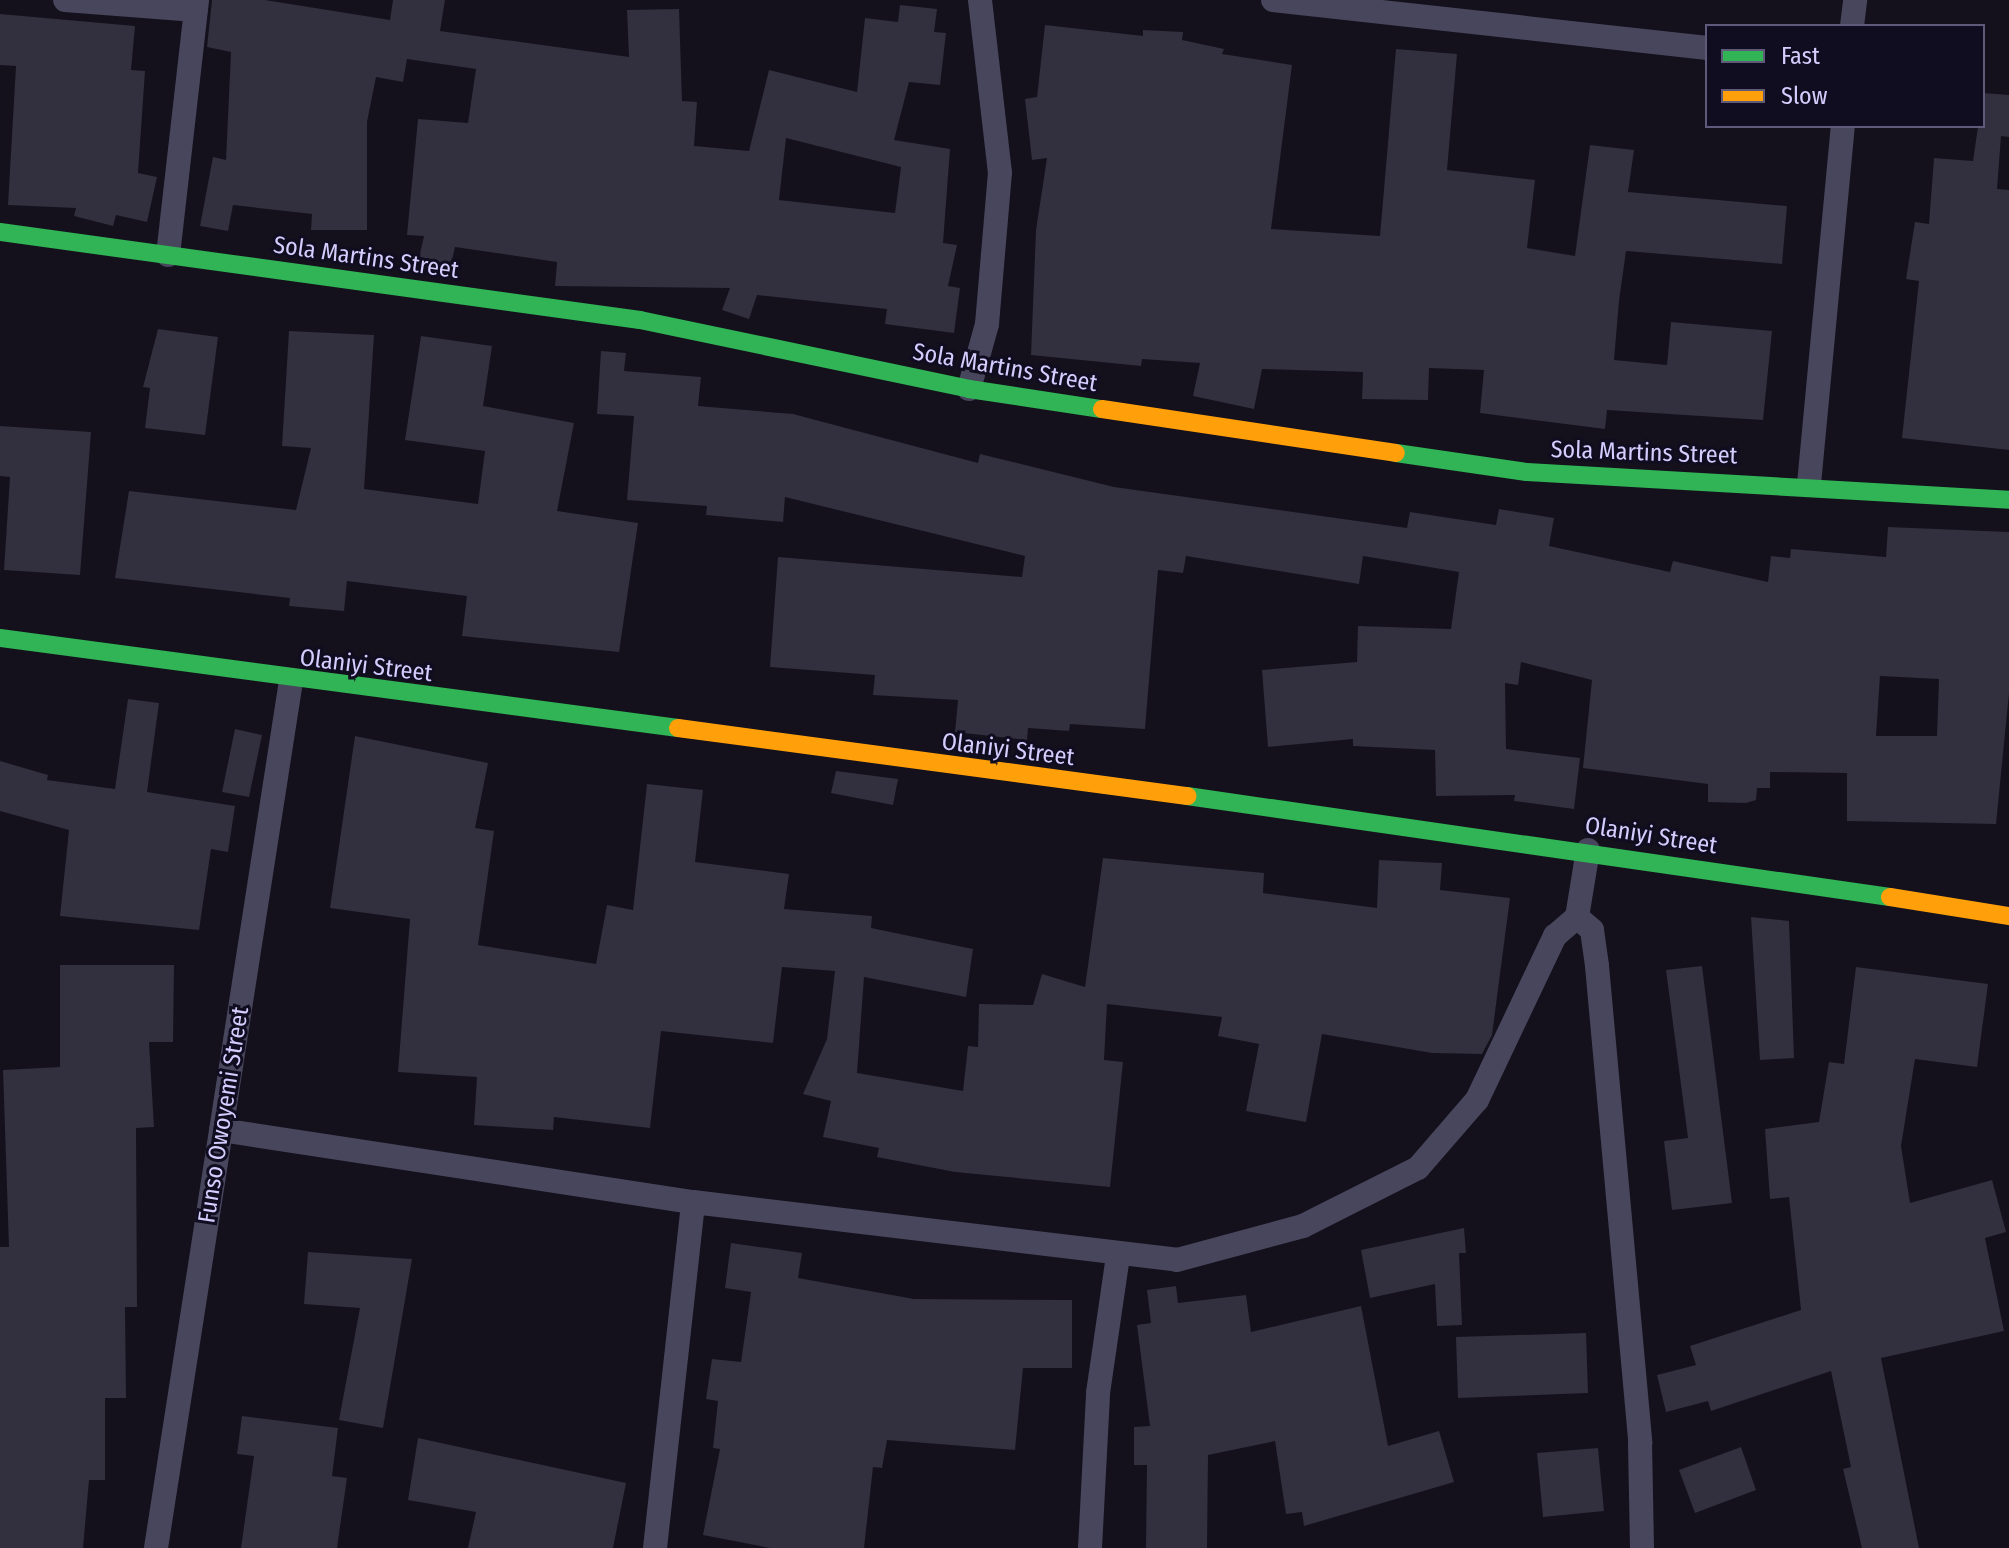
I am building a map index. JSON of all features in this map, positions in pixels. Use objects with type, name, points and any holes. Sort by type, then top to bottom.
[{"type":"street","points":[[65,0],[196,5],[168,255]]},
{"type":"street","points":[[969,389],[987,324],[1000,173],[980,0]]},
{"type":"street","points":[[1273,0],[1705,48]]},
{"type":"street","points":[[1852,24],[1855,0]]},
{"type":"street","points":[[1809,484],[1843,128]]},
{"type":"street","name":"Sola Martins Street","points":[[0,232],[640,320],[969,389],[1527,472],[1809,484],[2009,500]]},
{"type":"street","name":"Olaniyi Street","points":[[0,638],[291,681],[1588,850],[2009,916]]},
{"type":"street","name":"Funso Owoyemi Street","points":[[156,1548],[291,681]]},
{"type":"street","points":[[221,1130],[693,1202],[1118,1256],[1177,1260],[1303,1226],[1418,1168],[1477,1100],[1555,936],[1577,917],[1588,850]]},
{"type":"street","points":[[1577,917],[1592,930],[1597,966],[1640,1443],[1642,1548]]},
{"type":"street","points":[[655,1548],[693,1202]]},
{"type":"street","points":[[1090,1548],[1098,1393],[1118,1256]]},
{"type":"building","points":[[212,0],[265,0],[390,20],[393,0],[445,0],[440,31],[629,57],[627,10],[679,9],[682,101],[697,102],[694,146],[749,151],[769,70],[857,92],[865,18],[898,22],[900,5],[937,9],[934,32],[946,33],[940,85],[909,82],[894,140],[950,149],[943,243],[957,245],[948,286],[960,288],[954,333],[885,324],[887,309],[757,295],[749,319],[722,310],[730,288],[555,286],[557,262],[455,247],[450,269],[418,262],[424,236],[407,235],[418,119],[468,123],[476,69],[407,59],[403,82],[376,77],[367,122],[367,230],[311,230],[312,214],[233,205],[228,231],[200,226],[213,157],[226,160],[231,52],[207,47]],"holes":[[[786,138],[901,167],[895,213],[779,200]]]},
{"type":"building","points":[[0,14],[135,26],[131,70],[145,71],[138,173],[157,177],[147,222],[116,215],[113,226],[74,216],[76,208],[8,205],[16,66],[0,65]]},
{"type":"building","points":[[1045,25],[1143,36],[1143,30],[1183,32],[1182,40],[1224,49],[1222,54],[1292,65],[1271,229],[1380,236],[1396,49],[1457,54],[1447,170],[1535,180],[1527,248],[1575,256],[1590,145],[1634,150],[1628,192],[1787,206],[1782,264],[1626,251],[1619,301],[1614,360],[1667,365],[1671,322],[1772,331],[1763,420],[1607,410],[1605,429],[1480,413],[1484,370],[1429,368],[1428,400],[1362,399],[1363,372],[1262,369],[1254,409],[1193,396],[1200,363],[1142,359],[1141,366],[1031,355],[1036,230],[1047,158],[1032,160],[1025,99],[1037,97]]},
{"type":"building","points":[[1985,93],[2009,95],[2009,137],[2001,136],[1997,189],[2009,190],[2009,450],[1902,438],[1919,281],[1906,279],[1915,222],[1929,224],[1934,158],[1973,161],[1978,128],[1985,128]]},
{"type":"building","points":[[158,329],[218,337],[205,435],[145,428],[150,388],[143,387]]},
{"type":"building","points":[[289,331],[374,335],[364,489],[478,504],[485,451],[405,440],[421,336],[492,346],[483,406],[574,423],[557,511],[638,523],[619,652],[462,636],[467,596],[347,581],[344,611],[289,606],[290,598],[115,578],[129,491],[296,510],[311,448],[282,446]]},
{"type":"building","points":[[601,351],[626,353],[624,371],[701,377],[698,406],[793,414],[978,463],[980,454],[1114,487],[1407,528],[1410,512],[1496,525],[1499,509],[1554,518],[1549,546],[1670,572],[1673,561],[1768,582],[1771,556],[1790,558],[1791,549],[1886,557],[1888,527],[2009,532],[2009,693],[1996,824],[1847,821],[1847,773],[1770,772],[1770,788],[1757,788],[1756,800],[1746,803],[1708,802],[1708,784],[1583,768],[1592,680],[1521,662],[1518,685],[1505,683],[1506,749],[1580,758],[1574,809],[1514,801],[1515,795],[1436,796],[1435,750],[1353,746],[1353,739],[1268,747],[1262,670],[1357,662],[1358,626],[1451,629],[1459,572],[1363,556],[1359,584],[1186,556],[1183,573],[1158,570],[1145,729],[1070,724],[1069,731],[1028,728],[1027,740],[955,732],[958,700],[873,695],[875,675],[770,667],[778,557],[1022,577],[1025,556],[785,497],[783,522],[706,515],[707,506],[627,500],[634,416],[597,414]],"holes":[[[1880,676],[1939,679],[1937,736],[1876,736]]]},
{"type":"building","points":[[0,426],[91,432],[80,575],[4,570],[10,477],[0,476]]},
{"type":"building","points":[[128,699],[159,703],[147,792],[235,806],[228,852],[211,849],[199,930],[60,916],[69,830],[0,811],[0,761],[48,775],[47,780],[115,789]]},
{"type":"building","points":[[235,729],[262,735],[249,797],[222,792]]},
{"type":"building","points":[[355,736],[488,763],[475,828],[494,831],[478,945],[596,964],[607,905],[633,910],[647,784],[703,790],[695,862],[789,874],[784,909],[872,916],[871,928],[973,949],[966,997],[864,977],[857,1073],[963,1091],[968,1046],[978,1047],[979,1004],[1033,1005],[1042,974],[1085,987],[1103,858],[1264,873],[1263,893],[1377,908],[1379,860],[1442,863],[1440,890],[1510,898],[1492,1035],[1482,1054],[1432,1053],[1322,1034],[1306,1122],[1246,1111],[1259,1044],[1218,1036],[1222,1017],[1107,1004],[1104,1060],[1123,1062],[1110,1187],[955,1172],[877,1157],[879,1148],[823,1137],[831,1101],[803,1094],[827,1039],[835,971],[782,967],[773,1043],[661,1031],[650,1128],[554,1117],[553,1130],[474,1125],[477,1077],[398,1072],[410,919],[330,908]]},
{"type":"building","points":[[836,771],[898,779],[893,805],[831,793]]},
{"type":"building","points":[[1751,917],[1789,921],[1794,1058],[1760,1060]]},
{"type":"building","points":[[60,965],[174,965],[173,1042],[149,1042],[154,1127],[136,1128],[137,1307],[125,1307],[126,1398],[105,1398],[105,1480],[89,1480],[83,1548],[0,1548],[0,1247],[9,1247],[3,1070],[60,1067]]},
{"type":"building","points":[[1702,966],[1732,1203],[1672,1210],[1664,1141],[1688,1138],[1666,970]]},
{"type":"building","points":[[1856,967],[1988,984],[1977,1067],[1915,1059],[1901,1146],[1910,1203],[1992,1180],[2006,1232],[1985,1238],[2004,1331],[1881,1358],[1919,1548],[1862,1548],[1843,1469],[1851,1467],[1831,1371],[1711,1411],[1708,1401],[1666,1412],[1657,1375],[1696,1365],[1690,1346],[1801,1310],[1789,1197],[1770,1199],[1765,1129],[1819,1122],[1829,1062],[1844,1064]]},
{"type":"building","points":[[1464,1228],[1466,1253],[1459,1253],[1462,1325],[1437,1326],[1435,1284],[1370,1298],[1361,1250]]},
{"type":"building","points":[[731,1243],[802,1253],[798,1278],[914,1299],[1072,1300],[1072,1368],[1023,1368],[1015,1450],[887,1440],[882,1468],[873,1467],[864,1548],[770,1548],[703,1535],[720,1449],[713,1448],[718,1401],[706,1399],[712,1359],[741,1362],[751,1292],[725,1288]]},
{"type":"building","points":[[308,1252],[412,1259],[383,1428],[339,1420],[360,1308],[304,1304]]},
{"type":"building","points":[[1176,1286],[1178,1303],[1246,1295],[1251,1332],[1361,1306],[1388,1446],[1439,1431],[1454,1482],[1304,1526],[1302,1512],[1286,1514],[1275,1441],[1208,1455],[1207,1548],[1146,1548],[1147,1465],[1134,1465],[1134,1427],[1150,1426],[1137,1325],[1151,1323],[1147,1290]]},
{"type":"building","points":[[1586,1333],[1588,1393],[1458,1398],[1456,1337]]},
{"type":"building","points":[[242,1416],[338,1428],[332,1476],[347,1478],[337,1548],[241,1548],[254,1456],[237,1454]]},
{"type":"building","points":[[418,1438],[626,1483],[613,1548],[468,1548],[476,1512],[408,1500]]},
{"type":"building","points":[[1741,1447],[1756,1490],[1695,1513],[1679,1470]]},
{"type":"building","points":[[1598,1448],[1604,1511],[1543,1517],[1537,1453]]},
{"type":"traffic: fast","points":[[0,232],[640,320],[969,389],[1102,409]]},
{"type":"traffic: fast","points":[[1396,453],[1527,472],[2009,500]]},
{"type":"traffic: fast","points":[[0,638],[678,728]]},
{"type":"traffic: fast","points":[[1187,796],[1890,897]]},
{"type":"traffic: slow","points":[[1102,409],[1396,453]]},
{"type":"traffic: slow","points":[[678,728],[1187,796]]},
{"type":"traffic: slow","points":[[1890,897],[2009,916]]}]
